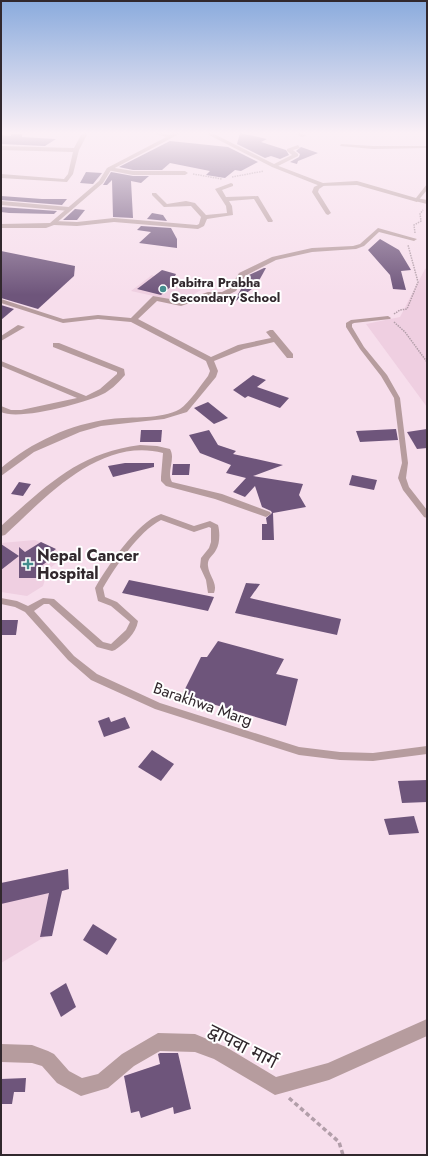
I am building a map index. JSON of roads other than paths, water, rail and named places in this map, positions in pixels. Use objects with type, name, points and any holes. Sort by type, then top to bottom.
[{"type":"street","points":[[1,226],[46,226],[54,223],[95,187]]},
{"type":"street","points":[[204,217],[231,214],[218,189],[221,187]]},
{"type":"street","points":[[318,187],[316,188],[315,192],[328,213]]},
{"type":"street","points":[[371,187],[426,202]]},
{"type":"street","points":[[417,200],[426,187]]},
{"type":"street","points":[[154,194],[166,206],[193,204],[204,217]]},
{"type":"street","points":[[224,199],[256,197],[270,221]]},
{"type":"street","points":[[1,203],[69,209]]},
{"type":"street","points":[[54,223],[77,224],[114,220],[198,227],[202,225],[204,217]]},
{"type":"street","points":[[133,320],[156,298],[174,304],[184,304],[215,292],[224,294],[233,288],[242,275],[274,258],[312,250],[354,248],[362,245],[378,230],[414,240]]},
{"type":"street","points":[[1,301],[63,321],[98,317],[133,320],[210,360],[214,371],[212,377],[184,410],[160,418],[129,419],[99,423],[35,447],[1,473]]},
{"type":"street","points":[[1,339],[21,327]]},
{"type":"street","points":[[270,332],[290,356]]},
{"type":"street","points":[[210,360],[241,347],[276,339]]},
{"type":"street","points":[[1,408],[9,413],[21,413],[86,399],[103,391],[122,376],[121,371],[56,345]]},
{"type":"street","points":[[1,363],[86,399]]},
{"type":"street","points":[[1,532],[52,487],[80,467],[106,454],[133,448],[150,448],[167,451],[168,455],[164,475],[166,481],[170,484],[218,496],[266,514]]},
{"type":"street","name":"द्वापवा मार्ग","points":[[1,1053],[32,1054],[48,1060],[63,1077],[81,1087],[102,1082],[128,1060],[158,1042],[195,1044],[220,1053],[275,1086],[329,1071],[427,1027]]},
{"type":"lane","points":[[388,318],[353,321],[349,323],[349,327],[362,348],[384,375],[397,398],[405,463],[402,478],[406,488],[427,515]]},
{"type":"lane","points":[[28,610],[43,602],[51,601],[100,645],[112,648],[123,639],[134,625],[134,621],[114,604],[101,599],[99,588],[140,532],[156,518],[160,517],[194,529],[210,524],[215,527],[216,542],[213,549],[205,558],[204,567],[210,580],[211,591]]},
{"type":"lane","name":"Barakhwa Marg","points":[[1,601],[17,604],[28,610],[71,658],[94,677],[158,706],[299,751],[373,757],[427,750]]},
{"type":"place","name":"Pabitra Prabha Secondary School","points":[[163,289]]},
{"type":"place","name":"Nepal Cancer Hospital","points":[[28,564]]}]
